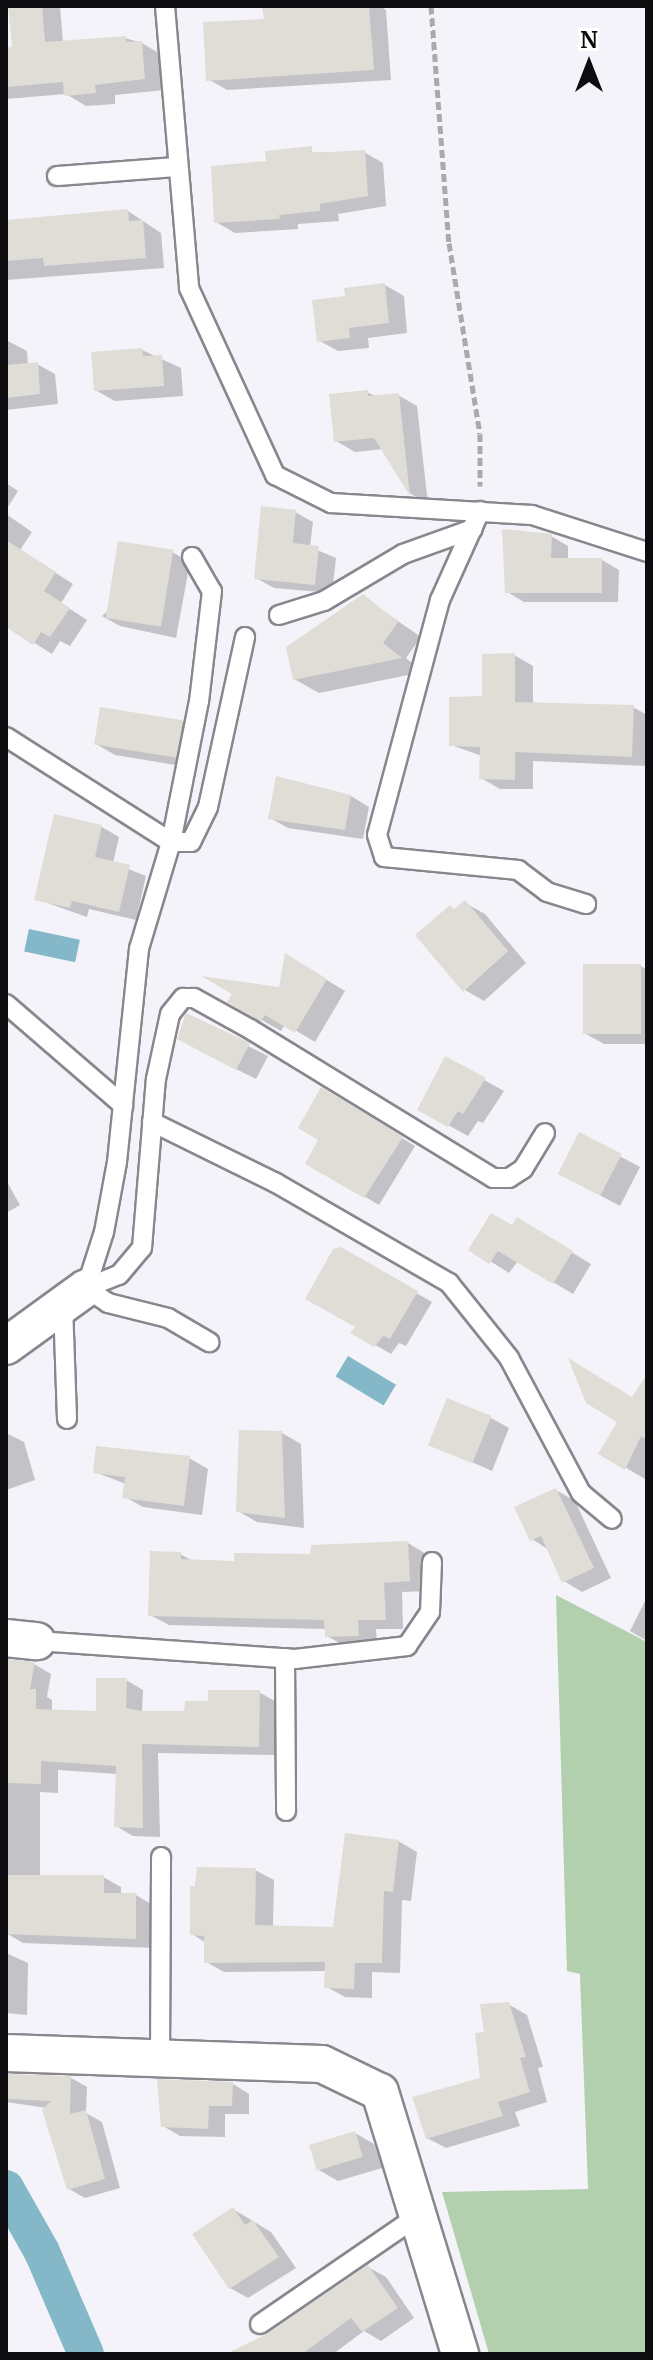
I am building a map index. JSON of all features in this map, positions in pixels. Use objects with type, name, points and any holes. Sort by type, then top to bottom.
[{"type":"street","points":[[6,1346],[74,1296]]},
{"type":"street","points":[[6,2053],[322,2064],[380,2092],[460,2354]]},
{"type":"lane","points":[[165,6],[189,288],[275,475],[331,503],[476,520],[532,515],[647,552]]},
{"type":"lane","points":[[57,176],[177,167]]},
{"type":"lane","points":[[279,615],[324,601],[403,554],[476,520]]},
{"type":"lane","points":[[476,520],[440,600],[377,835],[384,857],[518,870],[547,892],[586,904]]},
{"type":"lane","points":[[67,1419],[74,1296],[104,1232],[123,1105],[139,949],[171,842],[199,701],[212,591],[192,557]]},
{"type":"lane","points":[[6,737],[171,842],[191,842],[208,807],[245,637]]},
{"type":"lane","points":[[74,1296],[119,1275],[142,1248],[152,1122],[170,1014],[183,998],[194,998],[493,1178],[509,1178],[523,1169],[545,1133]]},
{"type":"lane","points":[[6,1004],[123,1105]]},
{"type":"lane","points":[[152,1122],[276,1183],[449,1283],[509,1358],[581,1493],[612,1519]]},
{"type":"lane","points":[[74,1296],[168,1318],[209,1342]]},
{"type":"lane","points":[[22,1639],[285,1658],[407,1646],[430,1612],[432,1562]]},
{"type":"lane","points":[[285,1658],[286,1811]]},
{"type":"lane","points":[[160,2058],[161,1857]]},
{"type":"lane","points":[[260,2324],[418,2216]]},
{"type":"path","points":[[431,6],[449,243],[480,434],[476,520]]},
{"type":"green space","points":[[556,1595],[647,1642],[647,2354],[489,2354],[442,2192],[588,2189],[580,1974],[567,1971]]},
{"type":"water","points":[[29,929],[80,940],[75,962],[24,951]]},
{"type":"water","points":[[348,1356],[396,1385],[384,1405],[336,1377]]},
{"type":"building","points":[[8,6],[42,6],[45,42],[126,36],[126,42],[142,41],[145,79],[95,85],[96,93],[64,96],[63,82],[6,87],[6,48],[12,47]]},
{"type":"building","points":[[262,6],[369,6],[374,70],[206,81],[203,22],[264,19]]},
{"type":"building","points":[[312,146],[312,153],[365,150],[368,196],[320,204],[320,211],[279,215],[280,219],[214,223],[211,166],[266,161],[265,151]]},
{"type":"building","points":[[128,209],[129,221],[143,220],[146,258],[44,266],[43,258],[6,261],[6,220]]},
{"type":"building","points":[[385,283],[389,323],[349,328],[350,338],[317,342],[312,300],[345,296],[344,288]]},
{"type":"building","points":[[142,348],[143,356],[162,355],[164,386],[94,391],[91,352]]},
{"type":"building","points":[[38,362],[40,394],[6,398],[6,365]]},
{"type":"building","points":[[368,390],[368,396],[399,393],[410,496],[374,438],[334,442],[329,394]]},
{"type":"building","points":[[261,506],[296,510],[293,543],[319,546],[315,585],[254,579]]},
{"type":"building","points":[[502,529],[552,534],[551,558],[602,558],[602,593],[505,593]]},
{"type":"building","points":[[6,540],[56,572],[44,591],[70,608],[50,637],[41,632],[33,645],[6,627]]},
{"type":"building","points":[[118,541],[173,550],[161,627],[106,618]]},
{"type":"building","points":[[363,594],[398,622],[383,643],[402,658],[293,680],[286,647]]},
{"type":"building","points":[[515,653],[515,702],[634,705],[632,757],[515,752],[515,780],[479,779],[480,747],[449,746],[449,697],[482,696],[482,654]]},
{"type":"building","points":[[100,707],[183,720],[177,758],[94,745]]},
{"type":"building","points":[[276,776],[351,795],[345,830],[268,819]]},
{"type":"building","points":[[54,814],[102,825],[95,857],[130,865],[119,912],[72,901],[70,908],[34,900]]},
{"type":"building","points":[[465,900],[508,951],[463,992],[415,935],[450,905],[454,909]]},
{"type":"building","points":[[285,953],[327,979],[295,1033],[265,1015],[261,1022],[227,1002],[232,994],[201,976],[279,987]]},
{"type":"building","points":[[583,964],[641,964],[641,1034],[583,1034]]},
{"type":"building","points":[[186,1013],[250,1043],[236,1070],[177,1039]]},
{"type":"building","points":[[445,1056],[486,1078],[463,1114],[458,1111],[448,1127],[417,1110]]},
{"type":"building","points":[[321,1087],[403,1137],[364,1198],[305,1164],[318,1140],[298,1128]]},
{"type":"building","points":[[579,1132],[622,1154],[600,1196],[558,1174]]},
{"type":"building","points":[[491,1213],[512,1225],[517,1217],[573,1251],[553,1284],[498,1251],[489,1264],[468,1250]]},
{"type":"building","points":[[341,1247],[418,1291],[390,1339],[383,1336],[374,1347],[350,1333],[355,1327],[305,1299],[333,1249]]},
{"type":"building","points":[[568,1358],[632,1397],[647,1374],[647,1440],[641,1436],[625,1470],[598,1454],[617,1422],[586,1403]]},
{"type":"building","points":[[447,1398],[492,1416],[472,1463],[428,1445]]},
{"type":"building","points":[[239,1430],[282,1431],[285,1518],[236,1512]]},
{"type":"building","points":[[96,1446],[190,1456],[184,1506],[122,1498],[125,1477],[93,1473]]},
{"type":"building","points":[[556,1488],[594,1568],[562,1583],[541,1536],[530,1541],[514,1507]]},
{"type":"building","points":[[408,1541],[410,1581],[384,1583],[386,1620],[358,1620],[359,1636],[325,1637],[324,1620],[148,1616],[150,1551],[181,1552],[181,1559],[234,1561],[234,1553],[310,1554],[311,1545]]},
{"type":"building","points":[[6,1659],[35,1662],[30,1689],[36,1689],[36,1709],[96,1711],[96,1678],[127,1678],[126,1708],[142,1711],[184,1711],[185,1701],[208,1701],[208,1690],[260,1690],[259,1747],[142,1744],[143,1828],[114,1827],[116,1766],[41,1761],[41,1784],[6,1783]]},
{"type":"building","points":[[345,1833],[399,1840],[393,1892],[384,1891],[382,1963],[355,1963],[354,1989],[324,1988],[325,1962],[204,1963],[204,1936],[190,1935],[190,1886],[195,1886],[197,1867],[256,1868],[255,1925],[333,1927]]},
{"type":"building","points":[[6,1875],[104,1875],[104,1893],[136,1893],[136,1939],[6,1934]]},
{"type":"building","points":[[509,2002],[526,2057],[520,2058],[530,2092],[498,2102],[503,2116],[426,2139],[412,2097],[480,2078],[475,2033],[484,2032],[480,2004]]},
{"type":"building","points":[[6,2074],[71,2076],[70,2114],[86,2110],[105,2179],[67,2190],[42,2110],[51,2101],[6,2099]]},
{"type":"building","points":[[157,2079],[233,2082],[232,2106],[209,2106],[208,2129],[161,2127]]},
{"type":"building","points":[[355,2131],[363,2157],[317,2171],[309,2145]]},
{"type":"building","points":[[233,2207],[245,2225],[253,2220],[279,2257],[229,2289],[192,2234]]},
{"type":"building","points":[[368,2265],[398,2308],[362,2332],[351,2318],[302,2354],[226,2354],[267,2334]]},
{"type":"waterway","points":[[6,2188],[42,2252],[86,2354]]}]
